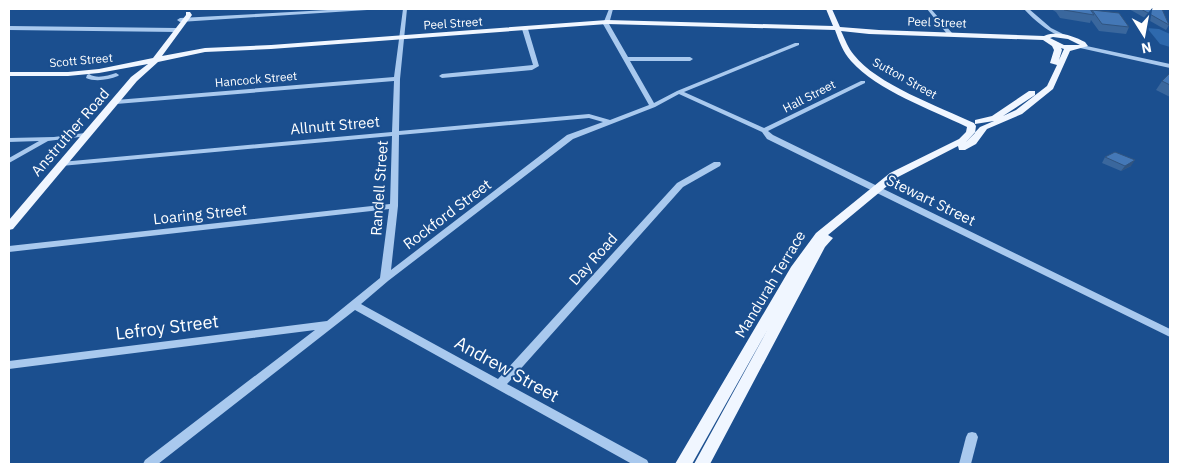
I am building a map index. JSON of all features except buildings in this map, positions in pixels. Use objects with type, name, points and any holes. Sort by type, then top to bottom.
[{"type":"main road","name":"Sutton Street","points":[[833,11],[859,64],[878,79],[978,125]]},
{"type":"main road","name":"Anstruther Road","points":[[147,63],[164,46],[181,22]]},
{"type":"main road","name":"Anstruther Road","points":[[9,227],[84,137],[116,102],[133,78],[141,75],[147,63],[181,22]]},
{"type":"main road","name":"Peel Street","points":[[147,63],[184,53],[607,22],[1050,39]]},
{"type":"main road","points":[[1050,39],[1064,36],[1083,45]]},
{"type":"main road","points":[[1050,39],[1073,48],[1083,45]]},
{"type":"main road","name":"Mandurah Terrace","points":[[978,125],[995,118],[1042,86],[1053,69],[1058,52],[1050,39]]},
{"type":"main road","points":[[164,46],[167,51],[184,53]]},
{"type":"main road","name":"Mandurah Terrace","points":[[978,125],[1019,112],[1050,87],[1067,50],[1073,48]]},
{"type":"main road","name":"Peel Street","points":[[147,63],[218,50]]},
{"type":"main road","name":"Scott Street","points":[[9,76],[58,78],[111,74],[147,63]]},
{"type":"main road","name":"Scott Street","points":[[9,76],[68,74],[147,63]]},
{"type":"main road","points":[[111,74],[133,78]]},
{"type":"main road","name":"Mandurah Terrace","points":[[683,464],[812,244],[828,227],[878,189],[973,142],[978,125]]},
{"type":"main road","name":"Mandurah Terrace","points":[[702,464],[820,245],[878,189]]},
{"type":"street","points":[[9,28],[150,29],[203,19],[297,11],[367,9]]},
{"type":"street","name":"Randell Street","points":[[385,279],[394,206],[397,79],[404,9]]},
{"type":"street","points":[[611,9],[607,26],[653,106]]},
{"type":"street","points":[[929,9],[950,34]]},
{"type":"street","points":[[1020,9],[1050,39]]},
{"type":"street","points":[[1026,9],[1049,29],[1064,36]]},
{"type":"street","points":[[442,76],[532,68],[536,66],[526,28]]},
{"type":"street","name":"Rockford Street","points":[[149,464],[570,137],[653,106],[680,92],[797,44]]},
{"type":"street","points":[[1083,45],[1170,62]]},
{"type":"street","points":[[1083,45],[1170,66]]},
{"type":"street","points":[[626,59],[690,59]]},
{"type":"street","name":"Hancock Street","points":[[116,102],[397,79]]},
{"type":"street","name":"Hall Street","points":[[764,131],[863,82]]},
{"type":"street","name":"Stewart Street","points":[[680,92],[764,131],[770,137],[1170,333]]},
{"type":"street","name":"Allnutt Street","points":[[62,164],[589,116],[610,122]]},
{"type":"street","points":[[9,140],[50,140],[84,137]]},
{"type":"street","points":[[12,160],[38,140]]},
{"type":"street","points":[[12,160],[50,140]]},
{"type":"street","name":"Day Road","points":[[499,386],[680,185],[717,164]]},
{"type":"street","name":"Loaring Street","points":[[9,249],[394,206]]},
{"type":"street","name":"Andrew Street","points":[[354,305],[643,464]]},
{"type":"street","name":"Lefroy Street","points":[[9,365],[330,324]]},
{"type":"street","points":[[965,464],[972,436]]},
{"type":"shaded area","points":[[1147,28],[1159,29],[1170,34],[1170,47],[1160,44]]}]
